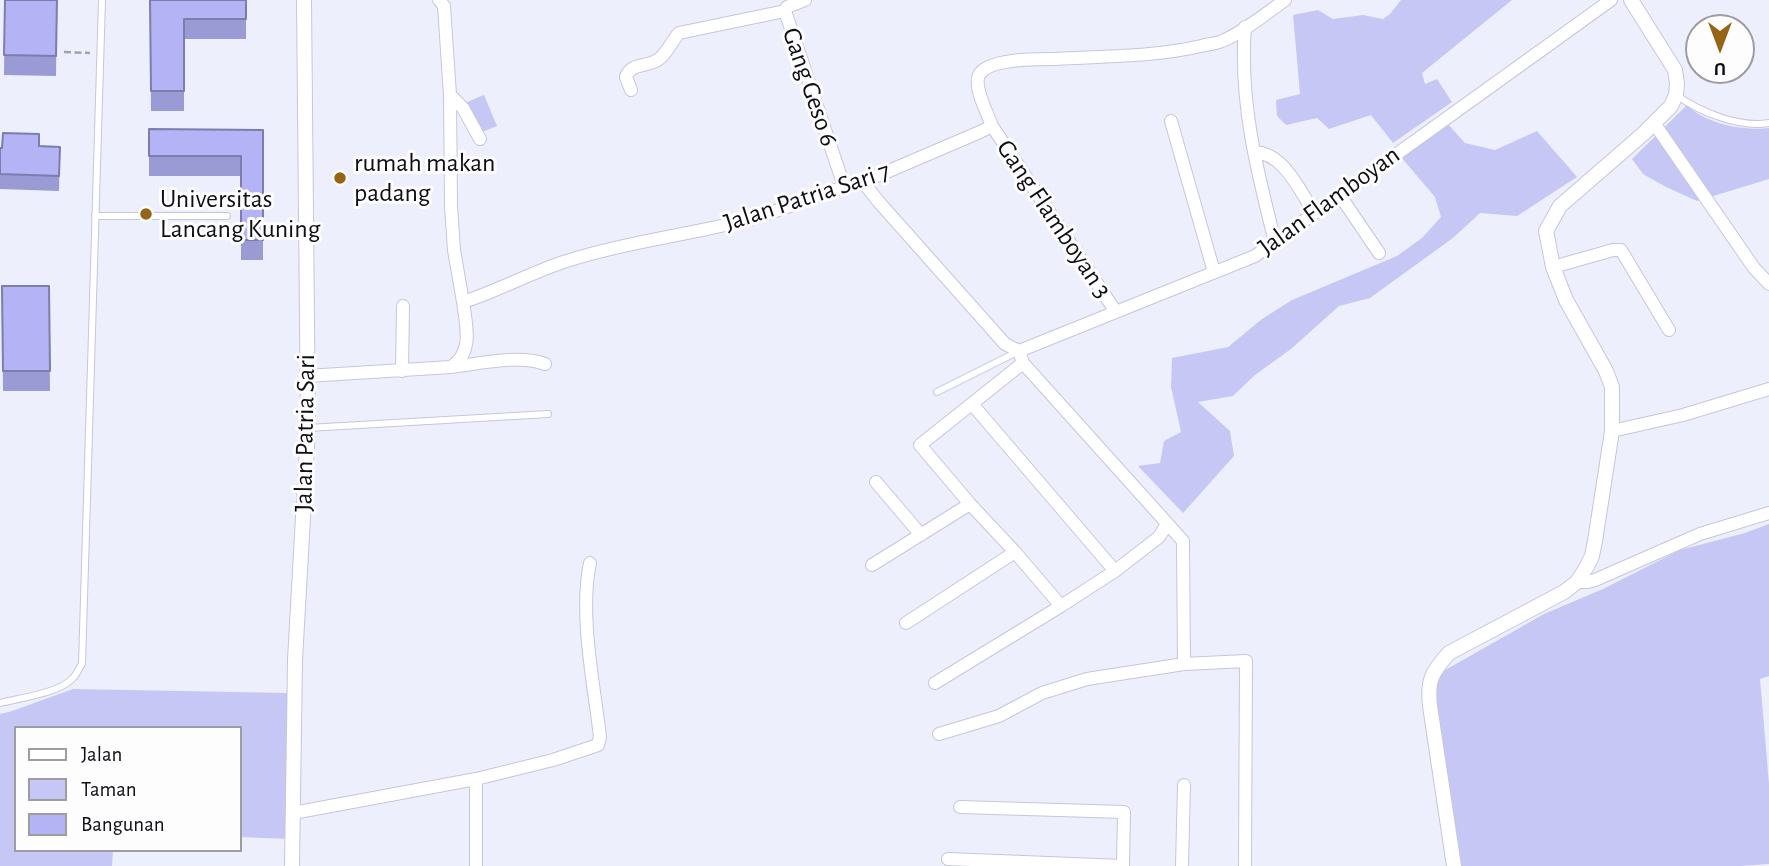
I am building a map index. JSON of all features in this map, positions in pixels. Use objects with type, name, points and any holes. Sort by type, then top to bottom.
[{"type":"street","name":"Jalan Patria Sari","points":[[292,866],[295,660],[308,428],[304,0]]},
{"type":"street","points":[[439,0],[444,6],[449,62],[454,250],[467,340],[463,354],[451,367]]},
{"type":"street","name":"Gang Geso 6","points":[[805,0],[787,7],[785,12],[844,186]]},
{"type":"street","points":[[992,126],[978,88],[978,77],[987,68],[1003,62],[1154,53],[1223,41],[1285,0]]},
{"type":"street","name":"Jalan Flamboyan","points":[[970,504],[920,445],[972,404],[1021,357],[1116,312],[1255,256],[1611,0]]},
{"type":"street","points":[[1454,866],[1428,689],[1432,677],[1449,653],[1564,592],[1577,582],[1592,556],[1612,431],[1612,387],[1566,299],[1553,267],[1546,231],[1560,206],[1643,134],[1671,106],[1676,95],[1675,70],[1631,0]]},
{"type":"street","points":[[631,90],[626,77],[628,71],[659,59],[679,33],[785,12]]},
{"type":"street","points":[[1245,27],[1245,95],[1257,173],[1275,242]]},
{"type":"street","points":[[450,95],[463,108],[480,139]]},
{"type":"street","points":[[1171,121],[1214,272]]},
{"type":"street","points":[[1654,123],[1754,268],[1769,284]]},
{"type":"street","name":"Jalan Patria Sari 7","points":[[463,302],[571,259],[614,247],[748,220],[844,186],[863,182],[992,126]]},
{"type":"street","name":"Gang Flamboyan 3","points":[[992,126],[1116,312]]},
{"type":"street","points":[[1254,152],[1269,155],[1281,165],[1314,212]]},
{"type":"street","points":[[863,182],[1183,541],[1184,664]]},
{"type":"street","points":[[1339,194],[1379,253]]},
{"type":"street","points":[[1553,267],[1619,249],[1669,330]]},
{"type":"street","points":[[402,371],[403,306]]},
{"type":"street","points":[[307,376],[402,371],[516,360],[545,364]]},
{"type":"street","points":[[1612,431],[1682,415],[1769,389]]},
{"type":"street","points":[[972,404],[1115,571]]},
{"type":"street","points":[[876,482],[921,535]]},
{"type":"street","points":[[872,565],[970,504],[1061,606]]},
{"type":"street","points":[[1577,582],[1595,580],[1700,534],[1769,513]]},
{"type":"street","points":[[935,683],[1115,571],[1159,537],[1167,524]]},
{"type":"street","points":[[906,623],[1015,552]]},
{"type":"street","points":[[293,813],[476,779],[596,747],[600,742],[589,644],[586,583],[590,563]]},
{"type":"street","points":[[939,734],[999,716],[1042,693],[1087,679],[1184,664],[1247,661],[1245,866]]},
{"type":"street","points":[[476,779],[477,866]]},
{"type":"street","points":[[1182,866],[1184,785]]},
{"type":"street","points":[[948,859],[1123,865],[1124,812],[960,807]]},
{"type":"lane","points":[[0,703],[67,684],[82,664],[102,0]]},
{"type":"lane","points":[[1676,95],[1692,106],[1714,115],[1758,125],[1769,124]]},
{"type":"lane","points":[[95,216],[227,216]]},
{"type":"lane","points":[[937,391],[1021,357]]},
{"type":"lane","points":[[308,428],[548,414]]},
{"type":"path","points":[[64,52],[100,53]]},
{"type":"green space","points":[[1401,0],[1512,0],[1422,73],[1425,84],[1437,79],[1452,102],[1393,143],[1371,115],[1329,129],[1317,118],[1286,125],[1277,116],[1276,100],[1300,94],[1293,15],[1318,10],[1333,19],[1363,15],[1383,19]]},
{"type":"green space","points":[[484,95],[497,126],[480,133],[467,102]]},
{"type":"green space","points":[[1687,105],[1704,117],[1725,125],[1769,128],[1769,179],[1697,201],[1643,174],[1632,159]]},
{"type":"green space","points":[[1446,122],[1465,143],[1495,150],[1537,131],[1577,177],[1517,216],[1480,213],[1453,238],[1370,298],[1339,306],[1233,396],[1198,402],[1230,431],[1234,456],[1183,513],[1138,466],[1160,463],[1164,441],[1181,432],[1171,387],[1172,358],[1228,347],[1262,319],[1292,300],[1397,256],[1422,238],[1441,217],[1435,197],[1400,156]]},
{"type":"green space","points":[[1769,524],[1769,676],[1760,679],[1769,784],[1769,864],[1460,866],[1435,700],[1435,687],[1440,673],[1544,614],[1603,589],[1680,550]]},
{"type":"green space","points":[[73,689],[288,693],[287,839],[242,837],[242,726],[14,726],[14,852],[113,852],[112,866],[0,866],[0,714]]},
{"type":"building","points":[[5,0],[57,0],[56,56],[4,55]]},
{"type":"building","points":[[150,0],[246,0],[246,19],[184,19],[184,91],[151,91]]},
{"type":"building","points":[[149,129],[263,130],[263,240],[241,240],[241,156],[149,156]]},
{"type":"building","points":[[3,133],[39,134],[39,146],[60,147],[59,176],[0,174]]},
{"type":"building","points":[[2,286],[49,286],[50,371],[3,371]]},
{"type":"place","name":"rumah makan padang","points":[[340,178]]},
{"type":"place","name":"Universitas Lancang Kuning","points":[[146,214]]}]
